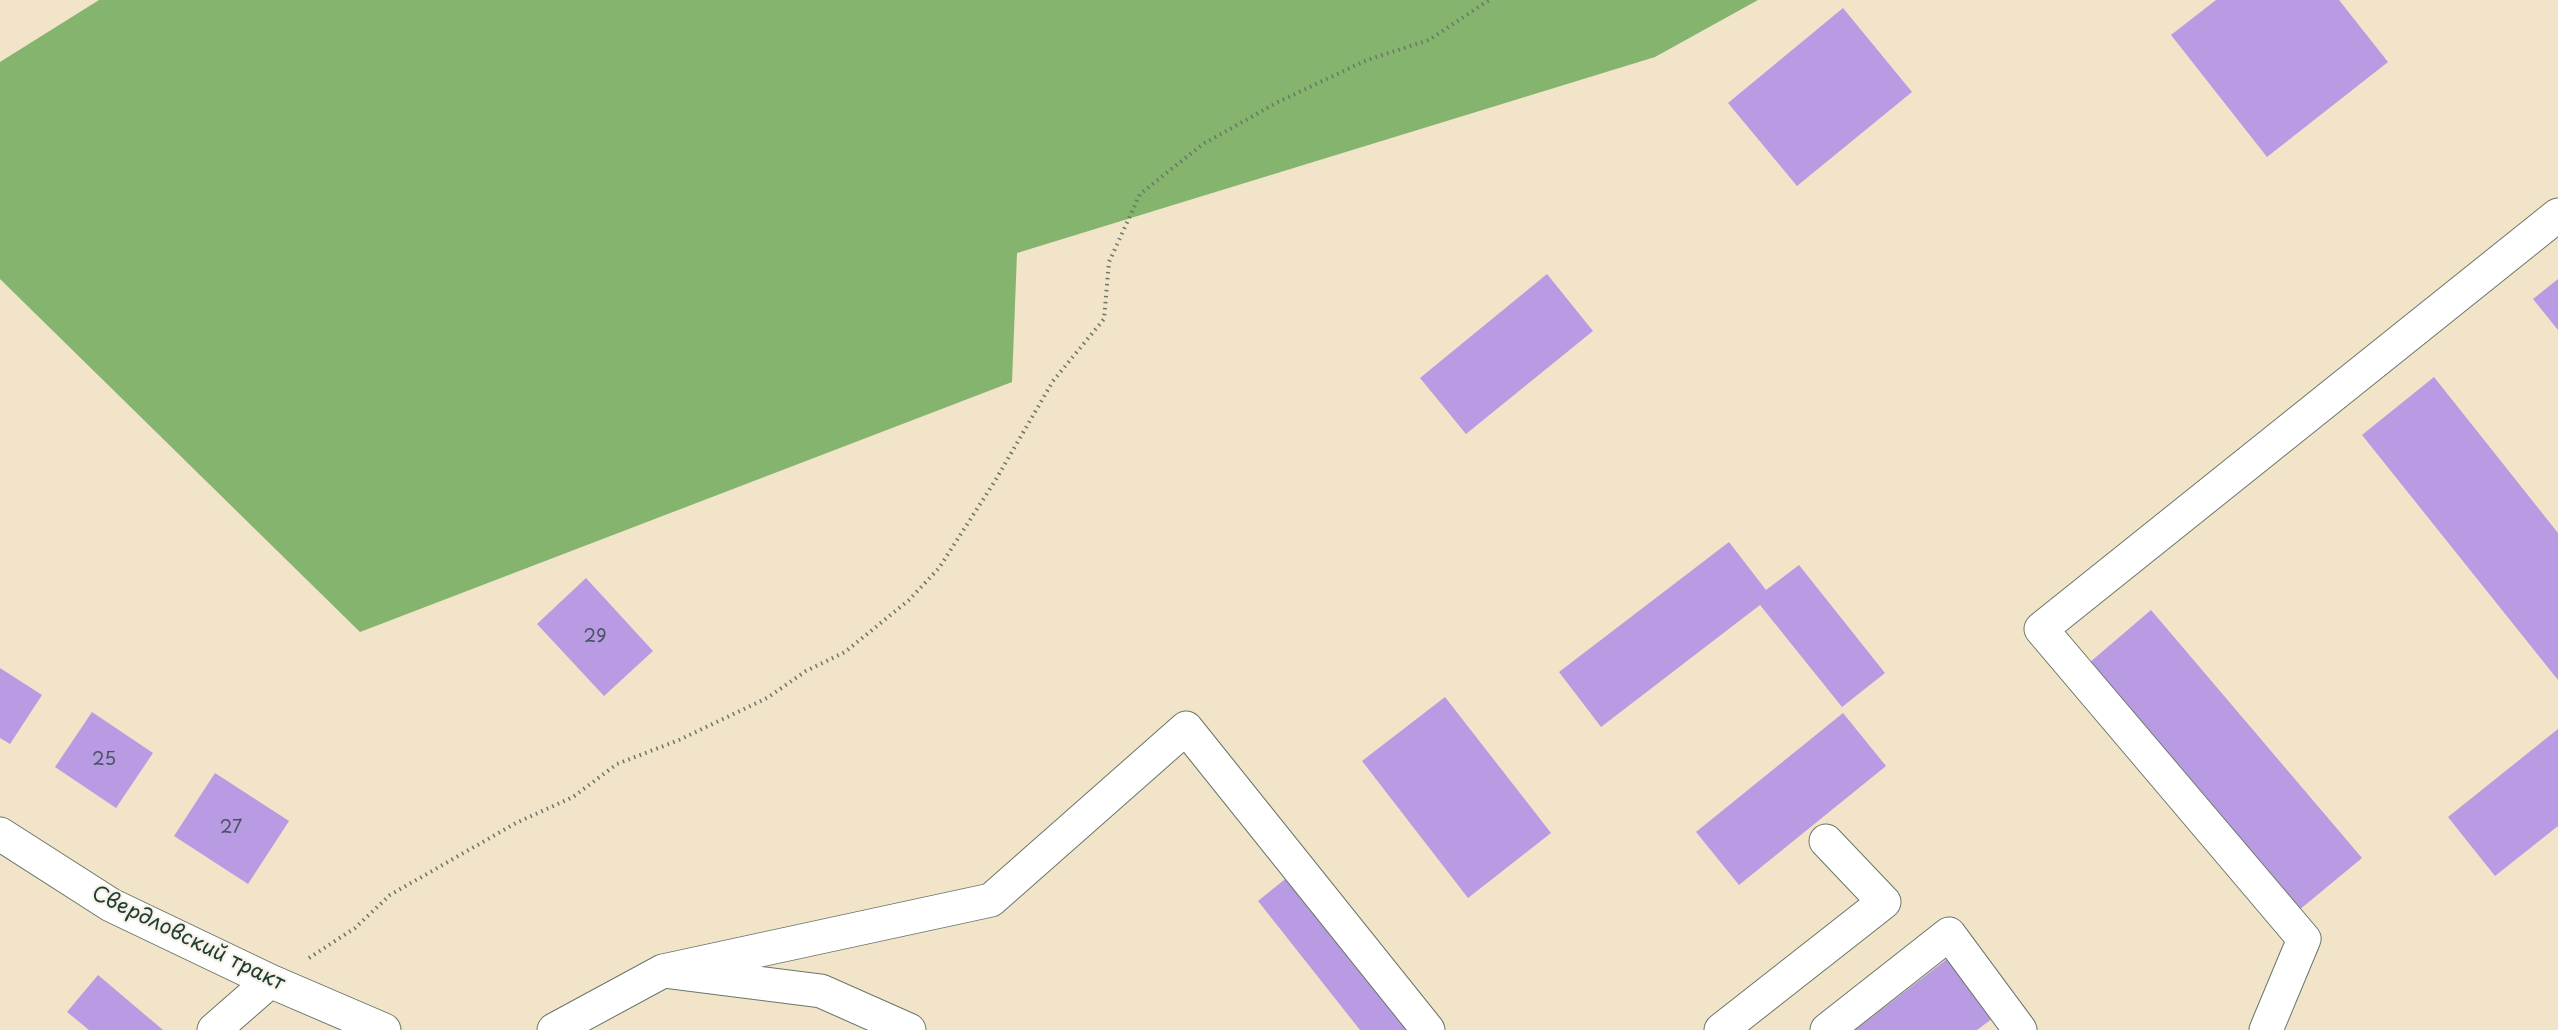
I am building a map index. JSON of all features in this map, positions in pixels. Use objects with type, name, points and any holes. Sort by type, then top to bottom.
[{"type":"street","points":[[2266,1030],[2304,939],[2042,629],[2558,214]]},
{"type":"street","points":[[554,1030],[663,971],[991,900],[1186,728],[1428,1030]]},
{"type":"street","name":"Свердловский тракт","points":[[0,834],[111,905],[270,981],[384,1030]]},
{"type":"street","points":[[1721,1030],[1884,902],[1826,841]]},
{"type":"street","points":[[1827,1030],[1949,934],[2020,1030]]},
{"type":"street","points":[[663,971],[821,991],[909,1030]]},
{"type":"street","points":[[214,1030],[270,981]]},
{"type":"path","points":[[270,981],[356,928],[390,895],[516,823],[573,797],[617,764],[680,740],[767,698],[806,671],[845,652],[909,600],[939,568],[995,481],[1053,381],[1104,319],[1109,262],[1140,194],[1212,139],[1278,102],[1367,60],[1429,40],[1489,0]]},
{"type":"green space","points":[[99,0],[1758,0],[1655,57],[1017,253],[1012,382],[360,632],[0,279],[0,62]]},
{"type":"building","points":[[2216,0],[2339,0],[2388,62],[2267,157],[2171,35]]},
{"type":"building","points":[[1843,8],[1912,92],[1797,186],[1728,103]]},
{"type":"building","points":[[1547,274],[1593,331],[1466,434],[1420,378]]},
{"type":"building","points":[[2558,279],[2558,330],[2533,299]]},
{"type":"building","points":[[2434,377],[2558,533],[2558,680],[2362,435]]},
{"type":"building","points":[[1729,542],[1766,590],[1799,565],[1885,673],[1842,707],[1760,605],[1601,727],[1559,672]]},
{"type":"building","points":[[586,578],[653,651],[604,696],[537,624]]},
{"type":"building","points":[[2151,610],[2362,858],[2298,911],[2089,663]]},
{"type":"building","points":[[0,668],[42,695],[10,744],[0,738]]},
{"type":"building","points":[[1445,697],[1551,833],[1468,898],[1362,761]]},
{"type":"building","points":[[92,712],[153,753],[116,808],[55,767]]},
{"type":"building","points":[[1843,713],[1886,766],[1739,885],[1696,832]]},
{"type":"building","points":[[2558,729],[2558,826],[2495,876],[2448,817]]},
{"type":"building","points":[[215,773],[289,821],[248,884],[174,836]]},
{"type":"building","points":[[1289,876],[1411,1030],[1360,1030],[1258,901]]},
{"type":"building","points":[[1947,959],[1993,1018],[1977,1030],[1855,1030]]},
{"type":"building","points":[[98,975],[163,1030],[89,1030],[67,1012]]}]
